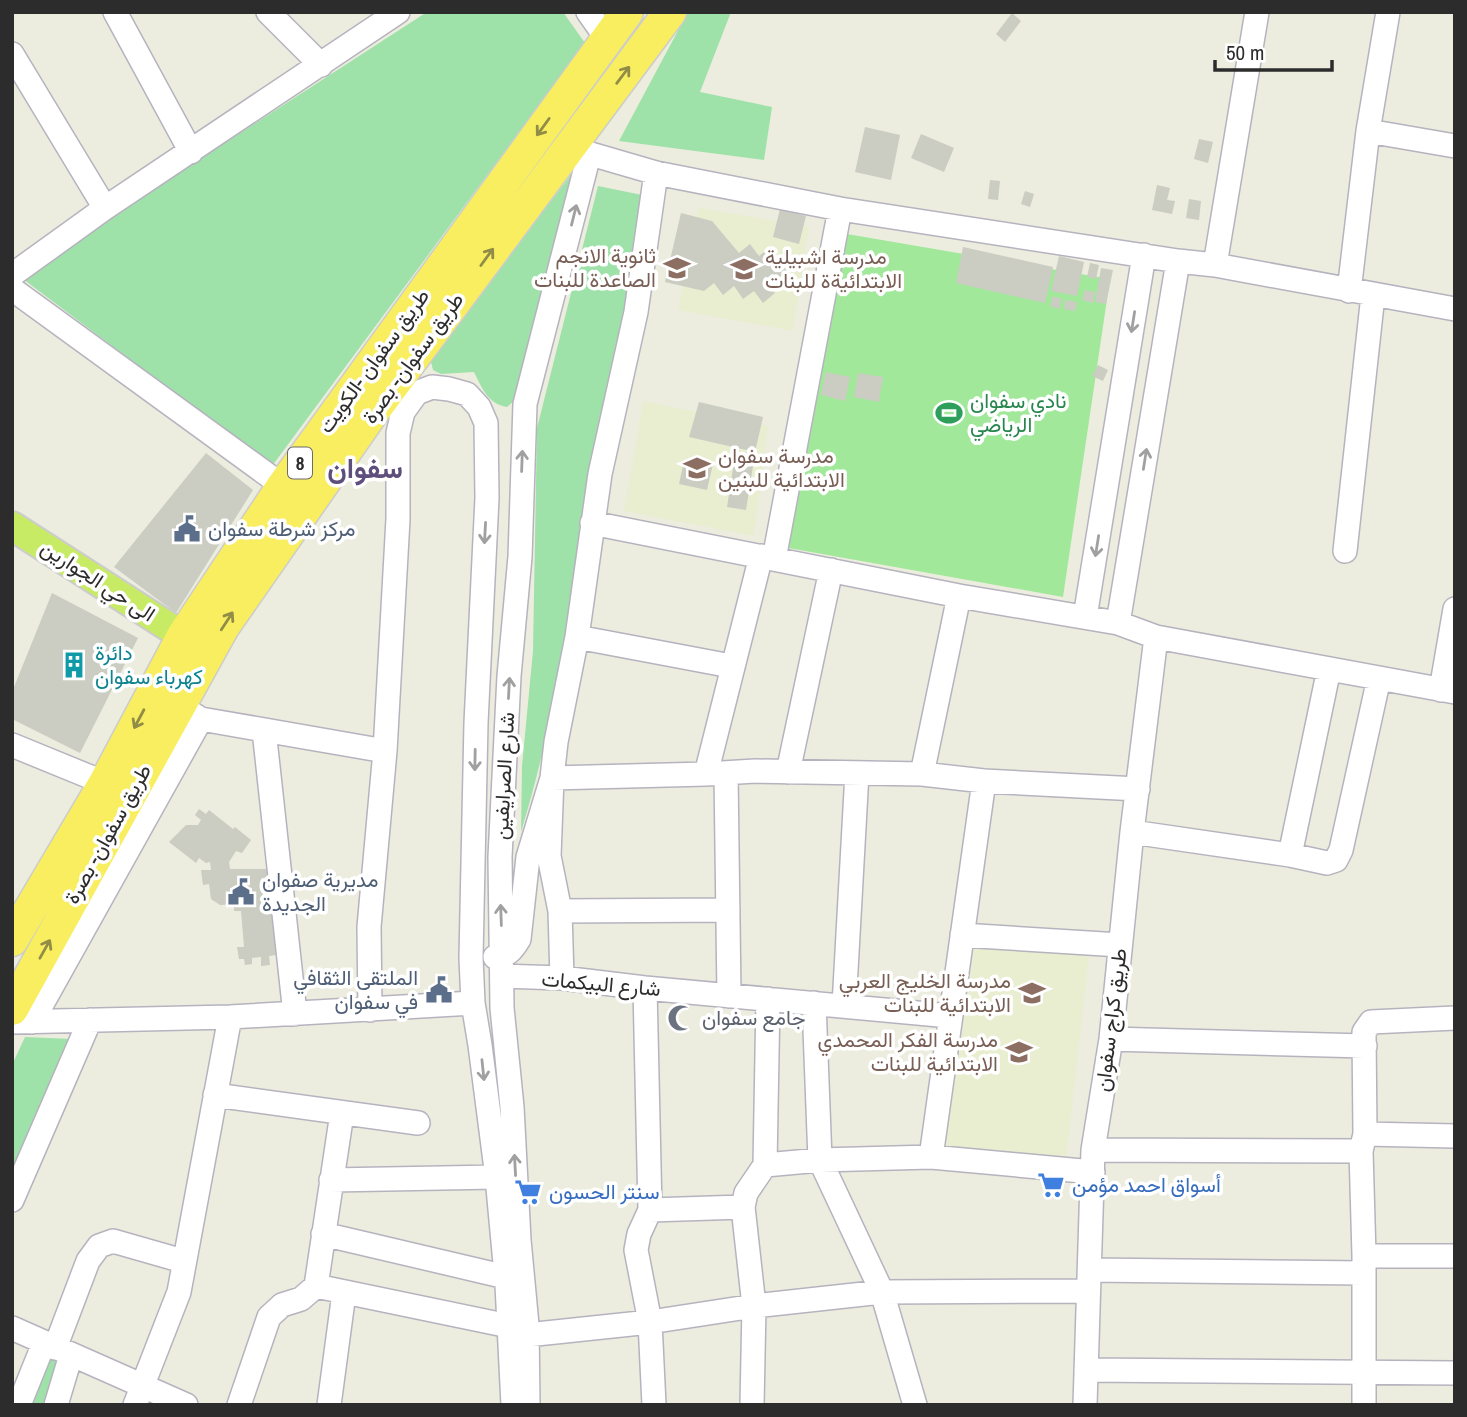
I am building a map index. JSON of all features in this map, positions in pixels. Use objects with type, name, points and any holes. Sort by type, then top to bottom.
[{"type":"highway","name":"طريق سفوان -الكويت","points":[[12,940],[105,783],[183,636],[283,486],[352,421],[627,12]]},
{"type":"highway","name":"طريق سفوان- بصرة","points":[[19,1018],[190,713],[223,627],[352,421],[579,151],[670,12]]},
{"type":"main road","name":"الى حي الجوارين","points":[[12,526],[183,636]]},
{"type":"street","points":[[115,12],[191,152]]},
{"type":"street","points":[[268,12],[321,65]]},
{"type":"street","points":[[12,275],[105,208],[398,12]]},
{"type":"street","points":[[588,12],[607,39]]},
{"type":"street","points":[[1215,265],[1257,12]]},
{"type":"street","points":[[1349,291],[1368,131],[1388,12]]},
{"type":"street","points":[[12,54],[105,208]]},
{"type":"street","points":[[1368,131],[1455,146]]},
{"type":"street","points":[[579,151],[656,173],[840,209],[1215,265],[1455,309]]},
{"type":"street","name":"شارع الصرايفين","points":[[513,1405],[518,1330],[519,1240],[512,1107],[502,1008],[500,857],[509,676],[520,557],[525,404],[579,151]]},
{"type":"street","points":[[502,967],[519,939],[539,857],[556,742],[577,637],[600,474],[636,312],[656,173]]},
{"type":"street","points":[[729,996],[728,910],[716,774],[732,666],[767,557],[840,209]]},
{"type":"street","points":[[1085,617],[1144,254]]},
{"type":"street","points":[[1118,623],[1178,261]]},
{"type":"street","points":[[12,289],[283,486]]},
{"type":"street","points":[[1345,551],[1373,295]]},
{"type":"street","points":[[352,421],[432,387],[467,394],[478,407],[486,431],[524,429]]},
{"type":"street","points":[[370,1010],[369,927],[385,751],[398,519],[398,433],[403,412],[416,394]]},
{"type":"street","name":"شارع الصرايفين","points":[[486,431],[487,498],[480,619],[471,958],[473,1003],[497,1177],[506,1278],[518,1330],[528,1405]]},
{"type":"street","points":[[592,523],[959,596],[1118,623],[1156,637],[1448,691],[1455,609]]},
{"type":"street","points":[[788,772],[831,570]]},
{"type":"street","points":[[922,774],[959,596]]},
{"type":"street","points":[[577,637],[732,666]]},
{"type":"street","name":"طريق كراج سفوان","points":[[1085,1405],[1093,1161],[1111,1039],[1132,832],[1156,637]]},
{"type":"street","points":[[1290,855],[1329,669]]},
{"type":"street","points":[[1132,832],[1327,863],[1336,860],[1341,850],[1379,678]]},
{"type":"street","points":[[190,713],[264,730],[385,751]]},
{"type":"street","points":[[264,730],[295,1014]]},
{"type":"street","points":[[12,745],[105,783]]},
{"type":"street","points":[[552,778],[788,772],[922,774],[984,781],[1138,789]]},
{"type":"street","points":[[844,1006],[858,773]]},
{"type":"street","points":[[931,1157],[984,781]]},
{"type":"street","points":[[500,857],[539,857]]},
{"type":"street","points":[[539,857],[560,911],[562,978]]},
{"type":"street","points":[[560,911],[728,910]]},
{"type":"street","points":[[961,934],[1120,945]]},
{"type":"street","name":"شارع البيكمات","points":[[471,958],[502,967],[562,978],[950,1016]]},
{"type":"street","points":[[646,988],[650,1210],[639,1234],[636,1250],[650,1322],[654,1405]]},
{"type":"street","points":[[752,1405],[754,1306],[743,1207],[746,1193],[765,1164],[768,999]]},
{"type":"street","points":[[19,1018],[90,1020],[230,1017],[473,1003]]},
{"type":"street","points":[[814,1003],[820,1160],[882,1292],[915,1405]]},
{"type":"street","points":[[139,1396],[179,1292],[230,1017]]},
{"type":"street","points":[[1364,1405],[1364,1032],[1371,1022],[1455,1018]]},
{"type":"street","points":[[12,1200],[90,1020]]},
{"type":"street","points":[[1111,1039],[1365,1046]]},
{"type":"street","points":[[215,1095],[418,1123]]},
{"type":"street","points":[[487,1110],[512,1107]]},
{"type":"street","points":[[239,1405],[270,1317],[282,1304],[301,1299],[316,1286],[342,1112]]},
{"type":"street","points":[[765,1164],[931,1157],[1093,1161],[1455,1136]]},
{"type":"street","points":[[331,1180],[497,1177]]},
{"type":"street","points":[[650,1210],[743,1207]]},
{"type":"street","points":[[323,1234],[506,1278]]},
{"type":"street","points":[[19,1405],[57,1348],[88,1261],[99,1246],[114,1241],[183,1261]]},
{"type":"street","points":[[316,1286],[518,1330],[650,1322],[754,1306],[882,1292],[1364,1264],[1455,1256]]},
{"type":"street","points":[[329,1405],[344,1293]]},
{"type":"street","points":[[12,1328],[57,1348],[139,1396],[186,1405]]},
{"type":"street","points":[[56,1405],[57,1348]]},
{"type":"street","points":[[1086,1370],[1455,1373]]},
{"type":"shaded area","name":"مدرسة اشبيلية الابتدائيةة للبنات","points":[[698,208],[809,227],[793,331],[678,310]]},
{"type":"shaded area","name":"مدرسة سفوان الابتدائية للبنين","points":[[643,401],[768,426],[754,536],[624,511]]},
{"type":"shaded area","name":"مدرسة الفكر المحمدي الابتدائية للبنات","points":[[975,943],[1089,956],[1066,1159],[945,1147]]},
{"type":"green space","points":[[427,12],[563,12],[585,43],[272,466],[19,276]]},
{"type":"green space","points":[[688,12],[731,12],[700,92],[772,107],[764,160],[619,141]]},
{"type":"green space","points":[[571,175],[515,400],[507,407],[500,405],[486,394],[474,372],[441,374],[433,370],[431,362],[435,351]]},
{"type":"green space","points":[[598,186],[642,195],[618,358],[567,638],[542,755],[521,832],[522,766],[533,651],[537,428]]},
{"type":"green space","name":"نادي سفوان الرياضي","points":[[841,233],[1110,279],[1063,597],[783,547]]},
{"type":"green space","points":[[25,1037],[72,1039],[12,1177],[12,1065]]},
{"type":"green space","points":[[45,1355],[62,1362],[46,1405],[23,1405]]},
{"type":"building","points":[[1012,13],[1021,21],[1005,42],[996,34]]},
{"type":"building","points":[[865,127],[900,135],[891,180],[855,172]]},
{"type":"building","points":[[921,134],[954,148],[944,172],[911,158]]},
{"type":"building","points":[[1199,139],[1213,142],[1208,163],[1194,159]]},
{"type":"building","points":[[990,180],[1000,181],[998,200],[988,199]]},
{"type":"building","points":[[1157,185],[1170,188],[1167,200],[1175,201],[1172,214],[1152,210]]},
{"type":"building","points":[[1025,191],[1034,194],[1030,207],[1021,204]]},
{"type":"building","points":[[1189,199],[1201,201],[1199,220],[1186,218]]},
{"type":"building","points":[[780,209],[806,216],[799,244],[773,237]]},
{"type":"building","points":[[681,213],[712,221],[739,253],[750,244],[759,256],[769,248],[787,271],[769,285],[775,293],[763,303],[754,291],[743,299],[734,286],[723,295],[714,283],[704,291],[665,282]]},
{"type":"building","points":[[963,247],[1053,267],[1045,303],[956,283]]},
{"type":"building","points":[[1059,256],[1084,262],[1077,296],[1051,291]]},
{"type":"building","points":[[1090,263],[1099,265],[1096,279],[1087,277]]},
{"type":"building","points":[[1101,268],[1113,270],[1106,304],[1095,302]]},
{"type":"building","points":[[1085,290],[1095,292],[1093,303],[1082,300]]},
{"type":"building","points":[[1053,296],[1062,299],[1059,309],[1050,306]]},
{"type":"building","points":[[1065,300],[1077,302],[1075,311],[1064,309]]},
{"type":"building","points":[[1098,365],[1108,370],[1103,381],[1092,376]]},
{"type":"building","points":[[826,372],[850,377],[845,401],[821,395]]},
{"type":"building","points":[[858,373],[883,377],[879,402],[854,397]]},
{"type":"building","points":[[699,402],[763,417],[755,452],[689,437]]},
{"type":"building","name":"مركز شرطة سفوان","points":[[206,453],[253,490],[176,613],[114,567]]},
{"type":"building","points":[[684,461],[705,466],[706,462],[713,464],[707,490],[679,484]]},
{"type":"building","points":[[734,462],[753,466],[746,510],[727,507]]},
{"type":"building","name":"دائرة كهرباء سفوان","points":[[52,593],[138,638],[80,753],[12,719],[12,692]]},
{"type":"building","name":"مديرية صفوان الجديدة","points":[[199,809],[206,814],[209,810],[251,840],[242,853],[236,851],[229,862],[230,869],[270,869],[276,955],[269,956],[270,965],[261,966],[261,957],[252,958],[252,964],[245,965],[244,959],[239,959],[237,947],[244,947],[241,911],[234,911],[234,904],[220,905],[211,899],[209,884],[203,885],[201,870],[211,870],[210,862],[206,863],[199,858],[196,863],[169,842],[186,825],[198,825],[201,820],[195,815]]},
{"type":"place","name":"ثانوية الانجم الصاعدة للبنات","points":[[677,268]]},
{"type":"place","name":"مدرسة اشبيلية الابتدائيةة للبنات","points":[[744,269]]},
{"type":"place","name":"نادي سفوان الرياضي","points":[[949,413]]},
{"type":"place","name":"مدرسة سفوان الابتدائية للبنين","points":[[697,468]]},
{"type":"place","name":"مركز شرطة سفوان","points":[[187,529]]},
{"type":"place","name":"دائرة كهرباء سفوان","points":[[74,665]]},
{"type":"place","name":"مديرية صفوان الجديدة","points":[[241,892]]},
{"type":"place","name":"الملتقى الثقافي في سفوان","points":[[439,990]]},
{"type":"place","name":"مدرسة الخليج العربي الابتدائية للبنات","points":[[1032,993]]},
{"type":"place","name":"جامع سفوان","points":[[681,1018]]},
{"type":"place","name":"مدرسة الفكر المحمدي الابتدائية للبنات","points":[[1019,1052]]},
{"type":"place","name":"أسواق احمد مؤمن","points":[[1051,1185]]},
{"type":"place","name":"سنتر الحسون","points":[[528,1192]]},
{"type":"district","name":"سفوان","points":[[365,468]]}]
